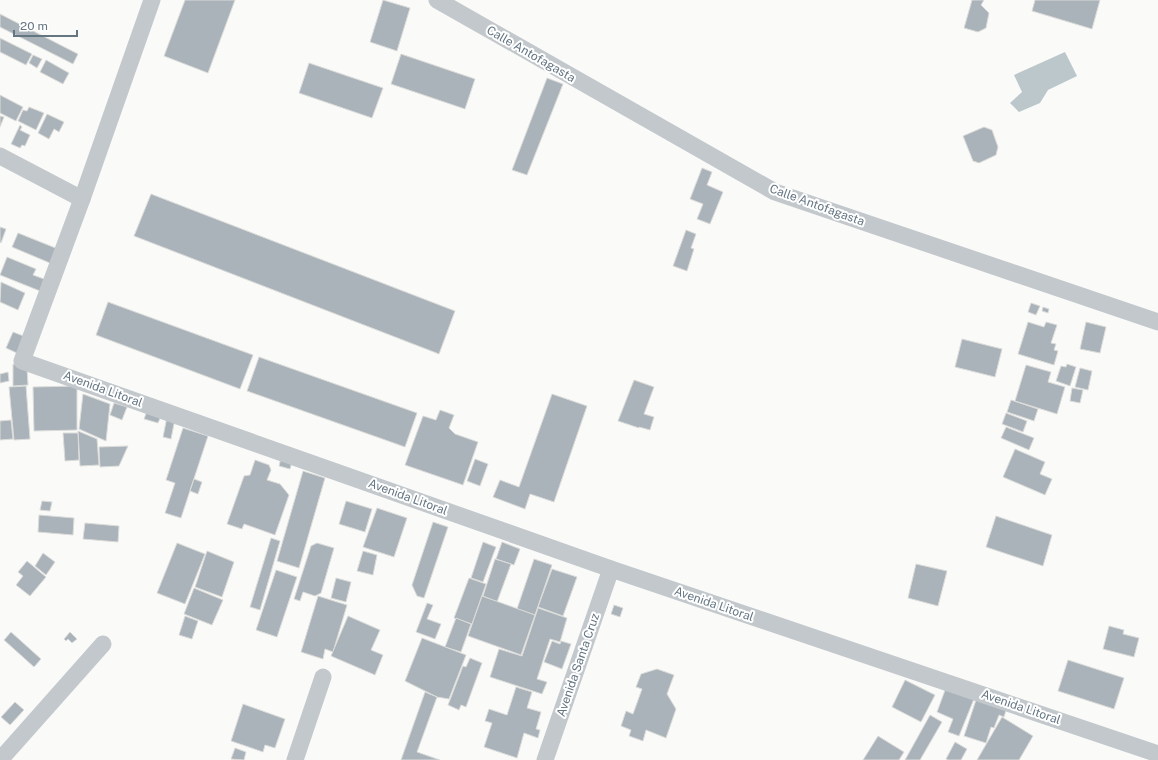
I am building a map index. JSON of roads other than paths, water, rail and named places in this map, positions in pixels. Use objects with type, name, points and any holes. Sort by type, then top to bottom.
[{"type":"street","name":"Avenida Litoral","points":[[152,0],[82,199],[22,360],[611,569],[1158,754]]},
{"type":"street","name":"Calle Antofagasta","points":[[437,0],[775,192],[1158,322]]},
{"type":"street","points":[[0,156],[82,199]]},
{"type":"street","name":"Avenida Santa Cruz","points":[[545,760],[611,569]]},
{"type":"street","points":[[0,760],[103,644]]},
{"type":"street","points":[[295,760],[323,677]]}]
